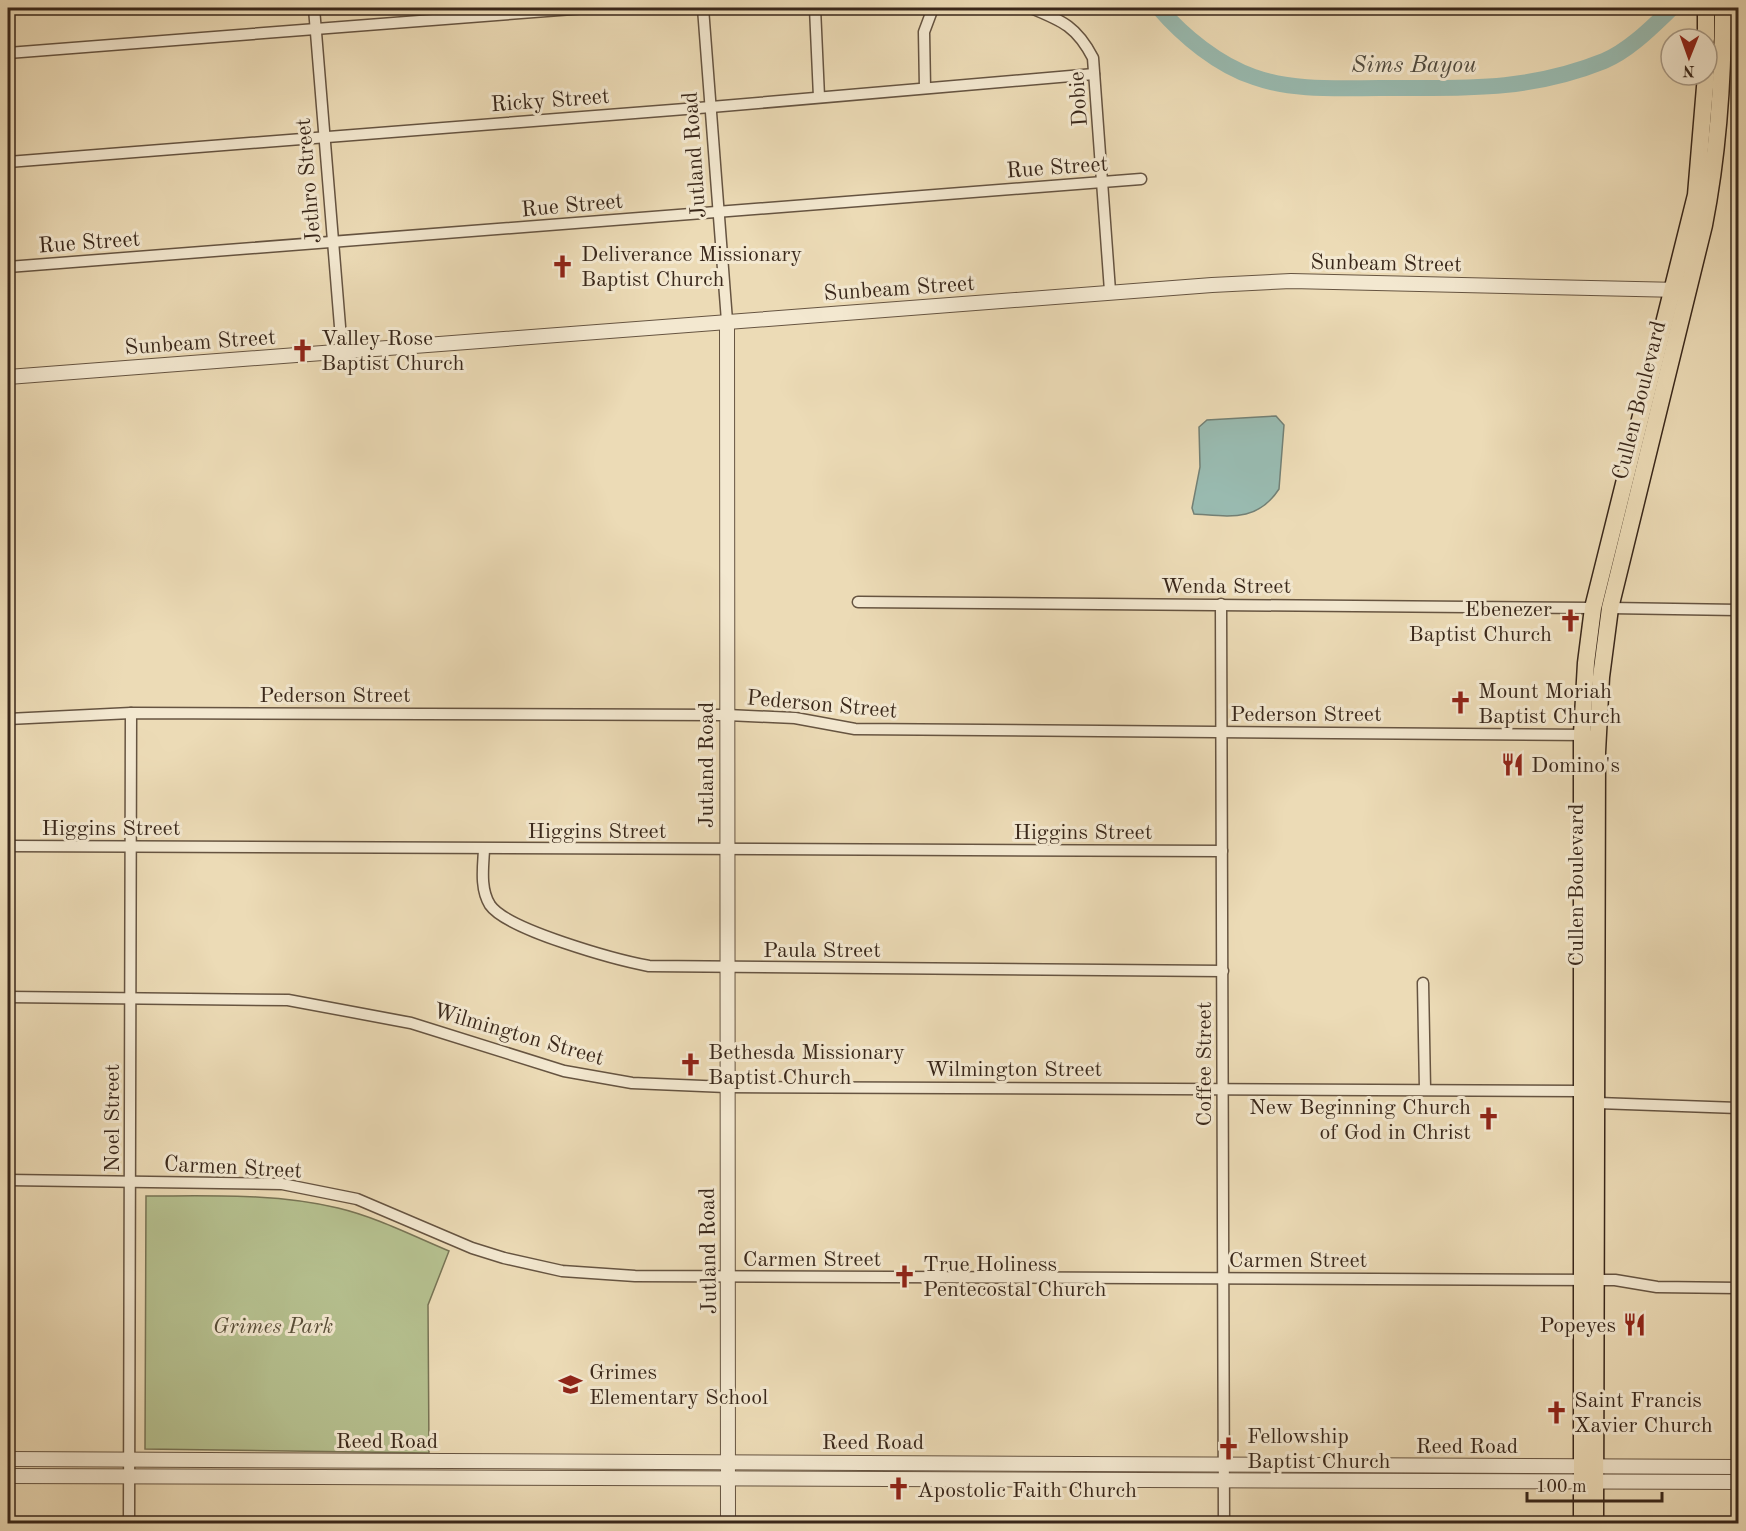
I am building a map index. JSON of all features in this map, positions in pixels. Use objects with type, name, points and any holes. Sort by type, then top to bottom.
[{"type":"main road","points":[[1706,8],[1706,27]]},
{"type":"main road","name":"Cullen Boulevard","points":[[1719,58],[1723,48],[1723,8]]},
{"type":"main road","name":"Cullen Boulevard","points":[[1589,1280],[1598,1103],[1590,961],[1590,735],[1586,663],[1602,608],[1630,528],[1657,386],[1681,290],[1714,175],[1712,87]]},
{"type":"main road","name":"Cullen Boulevard","points":[[1602,608],[1627,474],[1657,386]]},
{"type":"main road","points":[[1627,474],[1633,478],[1625,515],[1630,528]]},
{"type":"main road","name":"Cullen Boulevard","points":[[1590,961],[1581,1091],[1589,1280],[1589,1474],[1595,1524]]},
{"type":"main road","name":"Cullen Boulevard","points":[[1582,1524],[1589,1474]]},
{"type":"street","name":"Jethro Street","points":[[314,8],[342,351]]},
{"type":"street","points":[[8,53],[586,8]]},
{"type":"street","name":"Jutland Road","points":[[704,8],[727,321],[728,1524]]},
{"type":"street","points":[[814,8],[819,97]]},
{"type":"street","points":[[925,88],[924,32],[933,8]]},
{"type":"street","name":"Dobie","points":[[1031,8],[1072,27],[1084,40],[1093,58],[1110,291]]},
{"type":"street","name":"Ricky Street","points":[[8,162],[323,135],[711,107],[1094,74]]},
{"type":"street","name":"Rue Street","points":[[8,267],[1141,179]]},
{"type":"street","name":"Sunbeam Street","points":[[8,377],[1110,291],[1291,281],[1681,290]]},
{"type":"street","name":"Wenda Street","points":[[858,602],[1738,610]]},
{"type":"street","name":"Coffee Street","points":[[1221,604],[1224,1524]]},
{"type":"street","name":"Pederson Street","points":[[8,719],[130,713],[727,715],[795,718],[855,729],[1590,735]]},
{"type":"street","name":"Noel Street","points":[[129,1524],[130,713]]},
{"type":"street","name":"Higgins Street","points":[[8,846],[484,850],[1222,851]]},
{"type":"street","name":"Paula Street","points":[[484,850],[483,882],[491,905],[509,920],[602,956],[649,966],[1223,971]]},
{"type":"street","points":[[1423,983],[1425,1089]]},
{"type":"street","name":"Wilmington Street","points":[[8,997],[288,1000],[411,1023],[564,1071],[632,1083],[726,1087],[1581,1091]]},
{"type":"street","points":[[1581,1091],[1598,1103],[1738,1108]]},
{"type":"street","name":"Carmen Street","points":[[8,1180],[282,1184],[357,1199],[472,1248],[531,1265],[562,1271],[635,1276],[1589,1280],[1657,1287],[1738,1288]]},
{"type":"street","name":"Reed Road","points":[[8,1459],[1437,1466],[1738,1482]]},
{"type":"street","points":[[278,1476],[279,1460]]},
{"type":"street","points":[[452,1461],[452,1477]]},
{"type":"street","points":[[573,1462],[573,1478]]},
{"type":"street","points":[[873,1479],[874,1462]]},
{"type":"street","points":[[1034,1463],[1034,1480]]},
{"type":"street","points":[[1436,1481],[1437,1466]]},
{"type":"street","name":"Reed Road","points":[[8,1476],[1436,1481],[1738,1467]]},
{"type":"green space","name":"Grimes Park","points":[[146,1196],[242,1196],[315,1203],[366,1216],[449,1251],[428,1305],[429,1453],[145,1449]]},
{"type":"water","points":[[1276,416],[1284,425],[1279,489],[1270,500],[1261,508],[1241,515],[1194,514],[1192,508],[1200,467],[1199,427],[1207,420]]},
{"type":"waterway","name":"Sims Bayou","points":[[1159,8],[1179,29],[1227,65],[1254,77],[1284,85],[1316,88],[1466,88],[1548,78],[1604,61],[1623,51],[1672,8]]},
{"type":"place","name":"Deliverance Missionary Baptist Church","points":[[563,266]]},
{"type":"place","name":"Valley Rose Baptist Church","points":[[303,350]]},
{"type":"place","name":"Ebenezer Baptist Church","points":[[1570,621]]},
{"type":"place","name":"Mount Moriah Baptist Church","points":[[1460,703]]},
{"type":"place","name":"Domino's","points":[[1513,764]]},
{"type":"place","name":"Bethesda Missionary Baptist Church","points":[[690,1064]]},
{"type":"place","name":"New Beginning Church of God in Christ","points":[[1489,1119]]},
{"type":"place","name":"True Holiness Pentecostal Church","points":[[905,1276]]},
{"type":"place","name":"Popeyes","points":[[1634,1324]]},
{"type":"place","name":"Grimes Elementary School","points":[[571,1384]]},
{"type":"place","name":"Saint Francis Xavier Church","points":[[1556,1412]]},
{"type":"place","name":"Fellowship Baptist Church","points":[[1229,1448]]},
{"type":"place","name":"Apostolic Faith Church","points":[[899,1489]]}]
